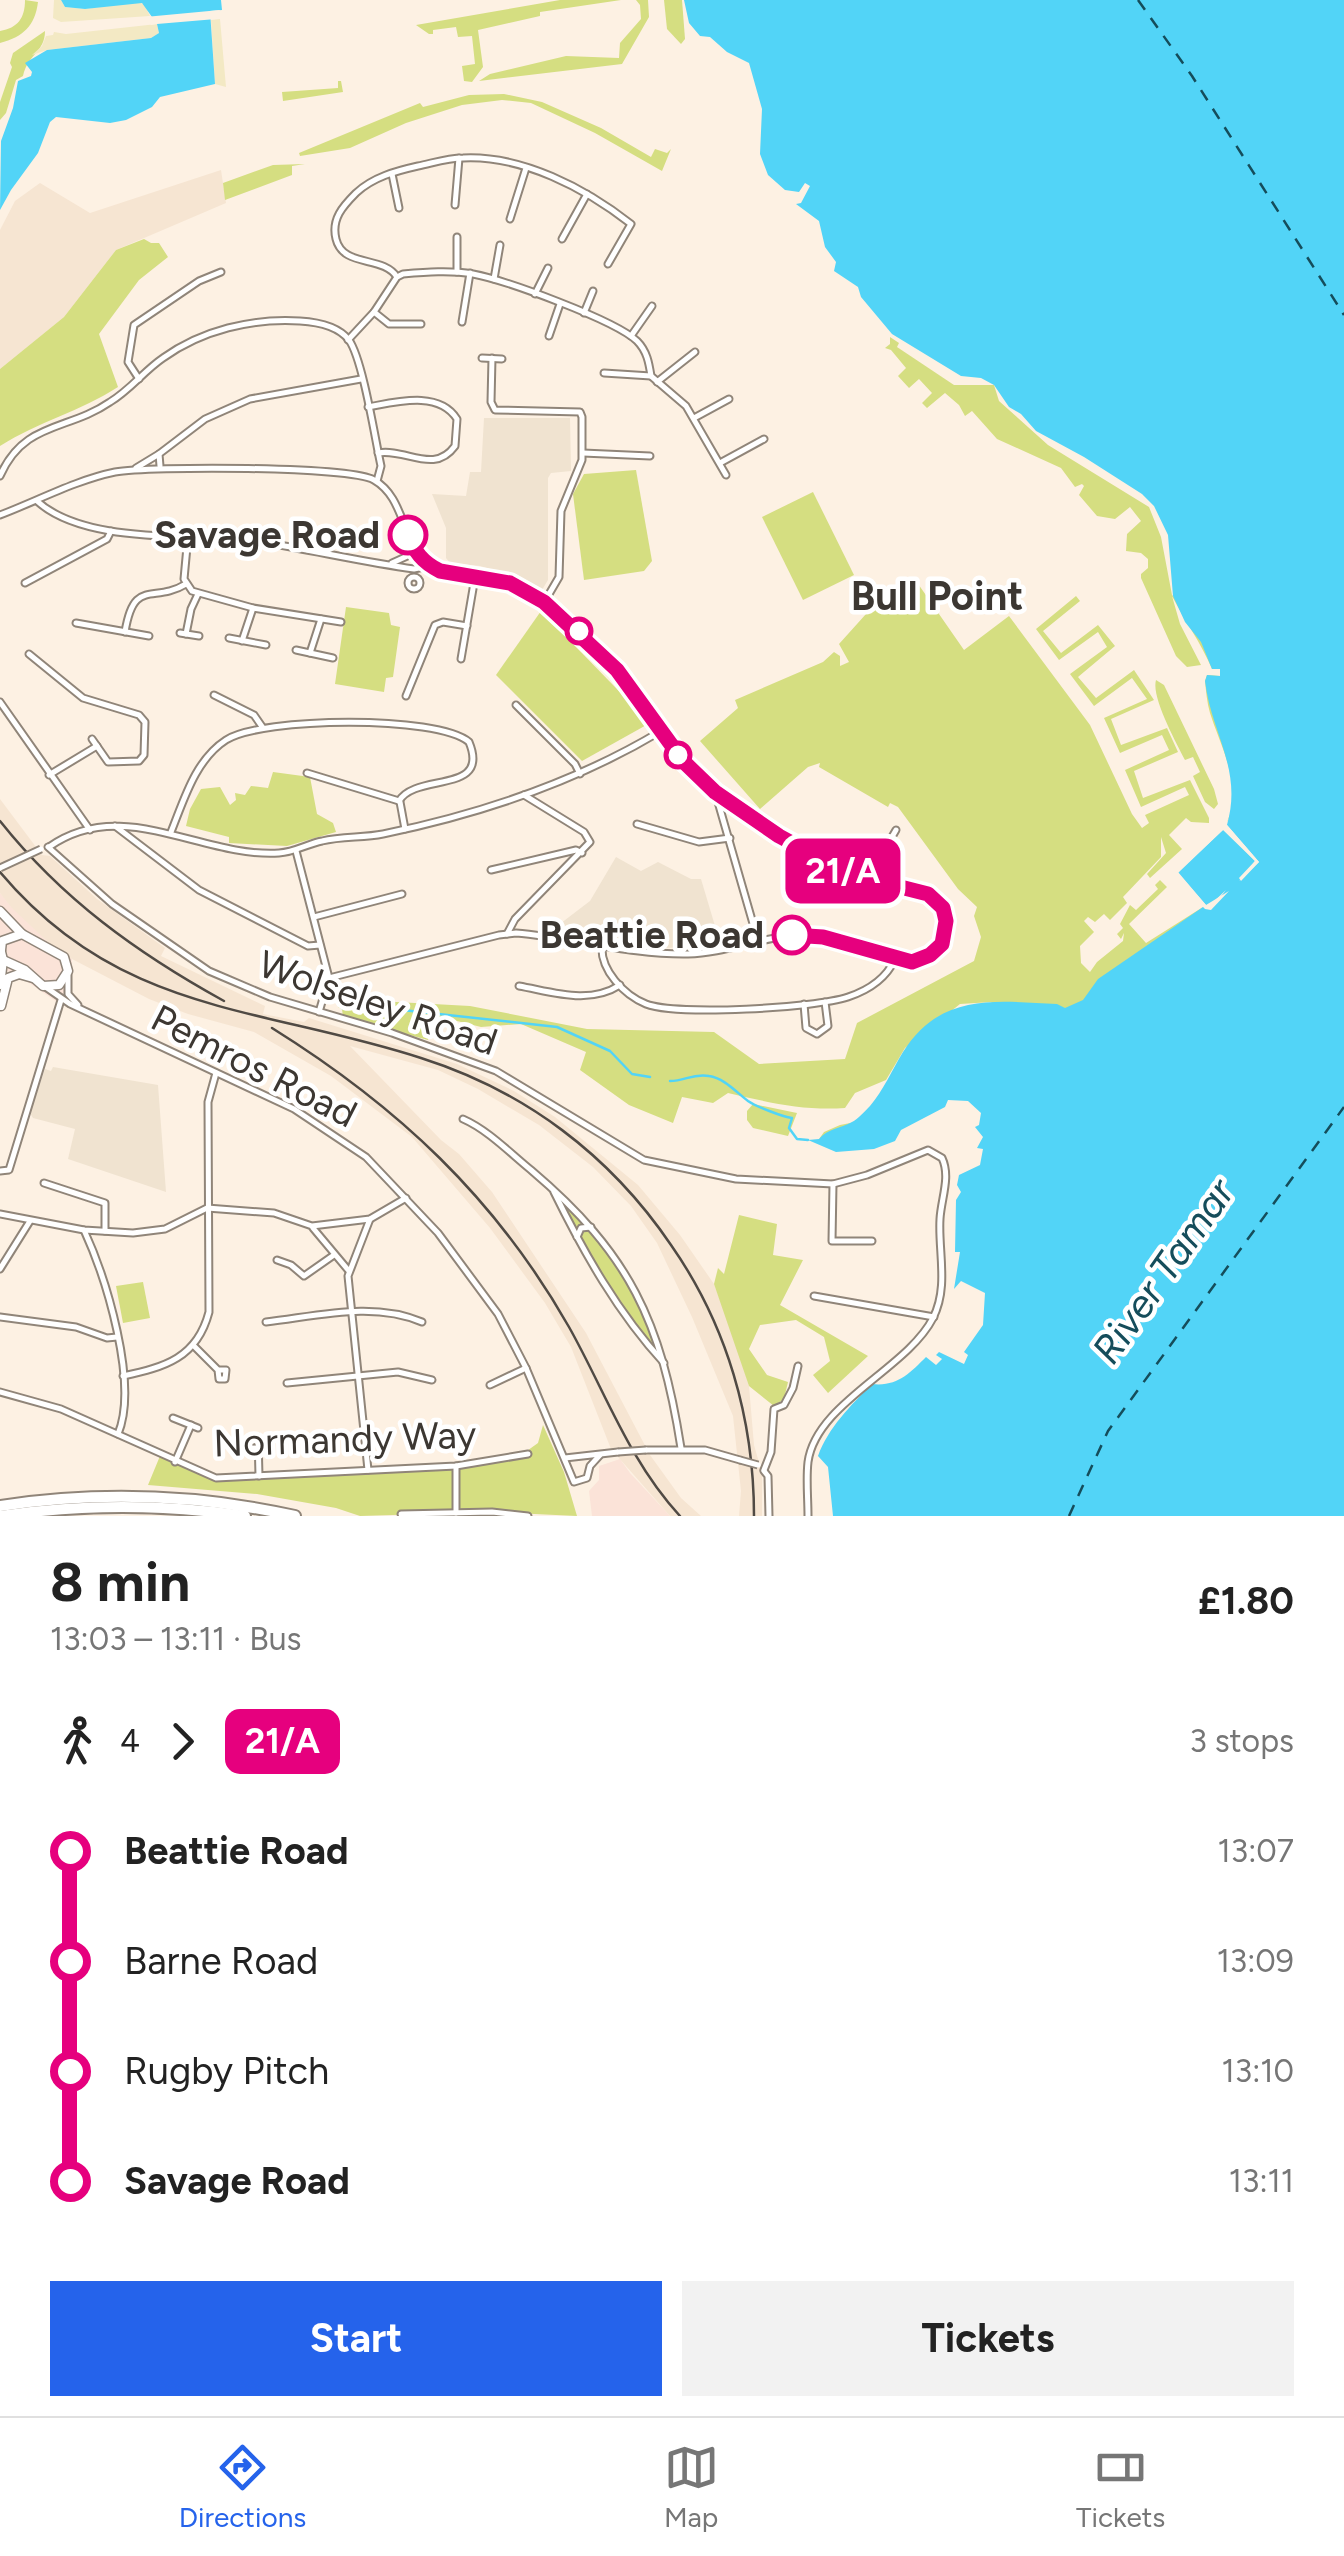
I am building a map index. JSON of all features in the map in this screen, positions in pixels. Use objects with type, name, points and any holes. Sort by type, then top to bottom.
[{"type":"highway","points":[[0,1506],[74,1496],[128,1495],[211,1502],[295,1516]]},
{"type":"highway","points":[[0,1516],[71,1507],[138,1506],[245,1516]]},
{"type":"street","points":[[456,205],[459,158]]},
{"type":"street","points":[[608,264],[630,224],[587,194],[526,168],[476,158],[459,158],[373,180],[334,222],[336,243],[345,252],[382,264],[397,277],[457,272],[494,279],[632,336],[644,349],[651,376],[679,398],[726,475]]},
{"type":"street","points":[[510,218],[526,168]]},
{"type":"street","points":[[392,174],[399,208]]},
{"type":"street","points":[[562,239],[587,194]]},
{"type":"street","points":[[457,272],[458,237]]},
{"type":"street","points":[[494,279],[500,245]]},
{"type":"street","points":[[535,294],[548,268]]},
{"type":"street","points":[[139,379],[128,362],[134,325],[194,284],[221,272]]},
{"type":"street","points":[[462,322],[470,274]]},
{"type":"street","points":[[348,340],[374,312],[397,277]]},
{"type":"street","points":[[584,314],[593,291]]},
{"type":"street","points":[[548,336],[560,304]]},
{"type":"street","points":[[632,336],[652,306]]},
{"type":"street","points":[[374,312],[389,324],[422,324]]},
{"type":"street","points":[[0,476],[15,450],[29,437],[94,412],[187,343],[254,322],[280,320],[316,323],[339,331],[348,340],[378,453],[381,473],[376,481]]},
{"type":"street","points":[[660,384],[695,352]]},
{"type":"street","points":[[482,358],[502,358]]},
{"type":"street","points":[[492,358],[492,408],[580,412],[582,452],[578,473],[561,511],[560,576],[544,602]]},
{"type":"street","points":[[604,372],[651,376]]},
{"type":"street","points":[[135,469],[205,420],[250,399],[361,379]]},
{"type":"street","points":[[694,418],[729,398]]},
{"type":"street","points":[[367,408],[432,402],[447,407],[457,419],[455,446],[442,458],[426,461],[386,451],[378,453]]},
{"type":"street","points":[[720,464],[764,439]]},
{"type":"street","points":[[637,455],[638,446]]},
{"type":"street","points":[[582,452],[650,456]]},
{"type":"street","points":[[159,454],[161,467]]},
{"type":"street","points":[[0,515],[109,474],[135,469],[360,474],[376,481],[395,504],[416,552],[429,566]]},
{"type":"street","points":[[37,501],[65,517],[111,532],[260,542],[399,566],[429,566],[510,583],[544,602],[617,670],[683,761],[715,792],[764,826],[849,874],[919,890],[943,908],[946,932],[942,944],[920,960],[896,959],[823,937],[792,935],[694,954],[506,934],[330,978]]},
{"type":"street","points":[[25,583],[107,539],[111,532]]},
{"type":"street","points":[[186,584],[188,536]]},
{"type":"street","points":[[390,564],[416,552]]},
{"type":"street","points":[[399,566],[410,578]]},
{"type":"street","points":[[461,660],[475,577]]},
{"type":"street","points":[[186,584],[198,594],[253,608],[342,622]]},
{"type":"street","points":[[125,632],[128,612],[136,601],[151,592],[168,594],[186,584]]},
{"type":"street","points":[[198,594],[183,633],[199,636]]},
{"type":"street","points":[[242,640],[253,608]]},
{"type":"street","points":[[310,654],[321,619]]},
{"type":"street","points":[[406,696],[434,625],[443,622],[467,626]]},
{"type":"street","points":[[76,623],[148,636]]},
{"type":"street","points":[[228,638],[266,645]]},
{"type":"street","points":[[296,650],[333,658]]},
{"type":"street","points":[[30,654],[83,698],[144,718],[144,755],[139,761],[108,762],[92,739]]},
{"type":"street","points":[[214,695],[223,695],[254,716],[263,728]]},
{"type":"street","points":[[0,702],[90,830]]},
{"type":"street","points":[[516,705],[564,752],[580,774]]},
{"type":"street","points":[[170,833],[194,779],[211,753],[230,738],[263,728],[370,723],[457,734],[469,742],[473,761],[467,772],[456,779],[411,789],[399,801]]},
{"type":"street","points":[[0,868],[58,840],[115,826],[128,825],[243,851],[276,854],[323,840],[380,835],[524,795],[580,774],[661,731]]},
{"type":"street","points":[[49,775],[96,746]]},
{"type":"street","points":[[307,772],[399,801]]},
{"type":"street","points":[[715,792],[758,940]]},
{"type":"street","points":[[506,934],[515,919],[590,842],[584,832],[524,795]]},
{"type":"street","points":[[399,801],[405,829]]},
{"type":"street","points":[[638,824],[699,842],[730,838]]},
{"type":"street","points":[[115,826],[193,886],[308,946],[320,945]]},
{"type":"street","points":[[872,880],[896,830]]},
{"type":"street","name":"Wolseley Road","points":[[45,848],[112,904],[209,971],[258,992],[422,1043],[496,1071],[654,1164],[779,1184],[833,1184],[928,1150],[942,1158],[946,1173],[940,1222],[942,1270],[934,1316],[898,1361],[868,1381],[815,1441],[808,1460],[808,1516]]},
{"type":"street","points":[[492,870],[576,850],[582,853]]},
{"type":"street","points":[[296,851],[330,978],[319,1012]]},
{"type":"street","points":[[314,917],[402,894]]},
{"type":"street","points":[[0,912],[22,934],[64,958],[68,994],[89,1012]]},
{"type":"street","points":[[0,986],[4,960],[0,949],[7,937],[22,934]]},
{"type":"street","points":[[602,945],[606,966],[620,986],[643,1003],[669,1009],[804,1004],[846,998],[880,981],[896,959]]},
{"type":"street","name":"Pemros Road","points":[[4,960],[25,970],[62,1000],[316,1122],[366,1157],[468,1269],[498,1314],[526,1368],[574,1482],[587,1478],[590,1466]]},
{"type":"street","points":[[44,986],[59,984],[68,971]]},
{"type":"street","points":[[0,1014],[10,976],[19,974],[35,980]]},
{"type":"street","points":[[519,986],[588,996],[608,993],[620,986]]},
{"type":"street","points":[[0,1171],[9,1170],[62,1000]]},
{"type":"street","points":[[804,1004],[806,1028],[817,1034],[828,1026],[825,1002]]},
{"type":"street","points":[[122,1376],[154,1368],[193,1346],[209,1312],[208,1102],[216,1073]]},
{"type":"street","points":[[463,1118],[552,1188],[591,1227],[619,1264],[648,1317],[666,1366],[681,1448]]},
{"type":"street","points":[[833,1184],[832,1241],[872,1241]]},
{"type":"street","points":[[46,1186],[105,1203],[105,1231]]},
{"type":"street","points":[[552,1188],[577,1237],[632,1325],[666,1366]]},
{"type":"street","points":[[0,1214],[84,1230],[150,1232],[207,1208],[274,1213],[312,1226],[370,1220],[406,1198]]},
{"type":"street","points":[[0,1269],[30,1220]]},
{"type":"street","points":[[368,1470],[349,1272],[370,1220]]},
{"type":"street","points":[[312,1226],[349,1272]]},
{"type":"street","points":[[577,1237],[581,1228],[591,1227]]},
{"type":"street","points":[[84,1230],[102,1269],[117,1338],[126,1412],[118,1434]]},
{"type":"street","points":[[277,1260],[304,1276],[334,1255]]},
{"type":"street","points":[[814,1296],[934,1316]]},
{"type":"street","points":[[266,1322],[352,1312],[391,1312],[422,1322]]},
{"type":"street","points":[[0,1316],[61,1324],[117,1338]]},
{"type":"street","points":[[632,1325],[642,1325],[648,1317]]},
{"type":"street","points":[[193,1346],[218,1370]]},
{"type":"street","points":[[761,1468],[771,1452],[774,1409],[784,1405],[798,1366]]},
{"type":"street","points":[[490,1385],[526,1368]]},
{"type":"street","points":[[286,1383],[398,1372],[432,1380]]},
{"type":"street","name":"Normandy Way","points":[[0,1392],[40,1402],[216,1478],[456,1466],[528,1454]]},
{"type":"street","points":[[173,1418],[195,1427],[175,1462]]},
{"type":"street","points":[[258,1437],[258,1476]]},
{"type":"street","points":[[233,1449],[258,1448]]},
{"type":"street","points":[[565,1458],[681,1448],[705,1450],[761,1468],[768,1476],[769,1516]]},
{"type":"street","points":[[578,1457],[590,1466],[600,1455]]},
{"type":"street","points":[[456,1466],[456,1513]]},
{"type":"street","points":[[401,1514],[528,1516]]},
{"type":"shaded area","points":[[221,170],[226,203],[116,250],[64,317],[0,369],[0,230],[15,201],[40,183],[90,213]]},
{"type":"shaded area","points":[[484,418],[570,418],[571,471],[551,473],[548,478],[548,580],[542,590],[523,579],[480,566],[450,563],[446,558],[446,528],[432,494],[466,496],[470,472],[481,472]]},
{"type":"shaded area","points":[[0,799],[42,855],[50,856],[97,899],[165,948],[161,956],[265,1006],[263,1014],[304,1022],[309,1018],[457,1064],[514,1091],[555,1117],[638,1185],[714,1284],[738,1348],[749,1386],[754,1445],[762,1473],[762,1516],[739,1516],[741,1491],[733,1416],[657,1243],[631,1206],[593,1167],[539,1125],[478,1089],[438,1070],[350,1046],[492,1192],[586,1333],[650,1455],[681,1498],[701,1516],[670,1516],[611,1449],[571,1347],[545,1303],[490,1228],[412,1137],[331,1076],[254,1032],[149,999],[72,959],[12,908],[0,893]]},
{"type":"shaded area","points":[[616,857],[641,871],[658,862],[691,879],[701,879],[721,946],[664,948],[552,930],[590,901]]},
{"type":"shaded area","points":[[0,893],[49,943],[72,959],[70,989],[57,1002],[13,972],[0,970]]},
{"type":"shaded area","points":[[53,1067],[158,1085],[166,1192],[68,1159],[75,1129],[33,1118],[30,1113],[45,1069],[51,1071]]},
{"type":"shaded area","points":[[620,1459],[670,1516],[592,1516],[589,1491],[599,1480],[599,1466]]},
{"type":"green space","points":[[25,0],[38,2],[31,24],[21,34],[0,43],[0,31],[19,21]]},
{"type":"green space","points":[[560,0],[621,0],[540,12],[540,16],[478,30],[483,67],[472,82],[464,81],[462,66],[475,64],[472,36],[458,37],[456,27],[429,34],[416,25]]},
{"type":"green space","points":[[636,0],[648,0],[649,17],[622,64],[479,81],[490,74],[566,56],[619,58],[620,43],[641,19]]},
{"type":"green space","points":[[664,0],[682,0],[685,39],[681,44],[667,29]]},
{"type":"green space","points":[[45,31],[42,44],[23,76],[16,80],[0,120],[0,102],[13,53]]},
{"type":"green space","points":[[338,81],[343,92],[283,101],[282,92],[338,88]]},
{"type":"green space","points":[[504,94],[542,102],[601,128],[651,157],[655,149],[667,153],[671,149],[662,171],[531,103],[502,100],[462,105],[406,123],[350,148],[300,156],[299,153],[420,103],[423,107],[469,95]]},
{"type":"green space","points":[[305,164],[292,166],[292,175],[225,200],[223,183],[273,165]]},
{"type":"green space","points":[[144,239],[159,243],[168,257],[139,280],[99,334],[118,387],[0,446],[0,369],[64,317],[116,250]]},
{"type":"green space","points":[[890,337],[899,343],[897,347],[954,385],[994,385],[999,401],[1048,445],[1149,507],[1161,537],[1172,595],[1292,701],[1227,822],[1232,809],[1232,781],[1209,709],[1205,681],[1207,675],[1220,676],[1220,669],[1212,669],[1172,596],[1180,624],[1201,665],[1187,667],[1176,656],[1141,578],[1148,568],[1148,559],[1141,553],[1126,551],[1127,534],[1141,521],[1130,507],[1115,519],[1097,516],[1079,495],[1082,484],[1075,487],[1061,468],[997,439],[972,411],[965,416],[945,393],[927,408],[922,403],[932,393],[919,379],[909,388],[898,376],[906,368],[885,348]]},
{"type":"green space","points":[[636,470],[652,561],[644,571],[584,580],[573,494],[584,474]]},
{"type":"green space","points":[[813,492],[854,575],[803,600],[762,517]]},
{"type":"green space","points":[[914,578],[964,650],[1009,616],[1090,725],[1142,828],[1149,823],[1145,815],[1189,795],[1185,787],[1141,807],[1125,770],[1169,750],[1162,735],[1120,753],[1104,718],[1147,699],[1132,678],[1094,706],[1070,674],[1107,647],[1098,632],[1059,660],[1036,629],[1076,596],[1080,601],[1043,631],[1061,653],[1098,625],[1115,646],[1078,677],[1096,698],[1134,670],[1154,700],[1111,719],[1121,745],[1167,728],[1178,752],[1134,771],[1143,798],[1190,780],[1209,818],[1209,823],[1186,818],[1169,835],[1182,849],[1150,878],[1147,874],[1166,853],[1161,837],[1161,857],[1123,897],[1127,903],[1110,920],[1104,914],[1095,922],[1088,917],[1084,921],[1094,932],[1080,946],[1081,963],[1090,972],[1123,941],[1124,933],[1121,939],[1117,934],[1123,928],[1120,924],[1130,905],[1136,910],[1158,889],[1155,885],[1160,880],[1167,887],[1129,924],[1146,943],[1203,907],[997,1153],[974,1090],[819,1139],[824,1132],[840,1125],[876,1118],[992,1002],[960,1004],[905,1048],[886,1080],[855,1093],[845,1108],[800,1107],[728,1093],[713,1103],[682,1097],[673,1123],[629,1105],[580,1070],[586,1052],[521,1024],[481,1027],[449,1019],[433,1021],[428,1040],[343,1017],[338,1007],[378,1001],[470,1006],[587,1029],[714,1032],[759,1064],[845,1059],[857,1023],[974,961],[981,937],[974,916],[977,907],[958,889],[898,807],[890,803],[888,807],[819,767],[820,763],[808,767],[760,809],[700,741],[738,708],[735,700],[823,662],[834,652],[840,656],[840,666],[849,662],[839,644],[866,614]]},
{"type":"green space","points":[[346,607],[389,613],[391,625],[400,627],[393,677],[386,678],[384,692],[335,684]]},
{"type":"green space","points":[[541,611],[650,723],[582,761],[496,675]]},
{"type":"green space","points":[[1156,680],[1164,685],[1214,789],[1218,804],[1214,809],[1205,802],[1193,776],[1200,772],[1193,757],[1185,760],[1165,720]]},
{"type":"green space","points":[[273,772],[310,777],[317,814],[333,823],[336,832],[287,846],[229,843],[229,837],[186,826],[201,789],[220,787],[230,805],[236,800],[235,793],[245,795],[251,786],[268,788]]},
{"type":"green space","points":[[753,1104],[797,1113],[788,1136],[753,1128],[747,1111]]},
{"type":"green space","points":[[552,1188],[589,1229],[634,1290],[666,1365],[602,1280]]},
{"type":"green space","points":[[739,1215],[777,1224],[773,1255],[803,1260],[780,1305],[868,1356],[828,1393],[813,1375],[830,1361],[824,1337],[796,1320],[760,1325],[749,1349],[767,1375],[788,1382],[784,1399],[774,1406],[749,1386],[714,1284],[718,1268],[724,1274]]},
{"type":"green space","points":[[143,1282],[150,1318],[123,1323],[116,1286]]},
{"type":"green space","points":[[543,1425],[564,1472],[577,1516],[491,1512],[360,1516],[257,1494],[148,1485],[160,1456],[216,1478],[456,1466],[524,1453],[538,1443]]},
{"type":"sand","points":[[54,0],[61,0],[65,7],[85,9],[138,2],[144,4],[150,16],[61,22],[53,18]]},
{"type":"sand","points":[[220,19],[226,87],[215,84],[211,20]]},
{"type":"sand","points":[[157,24],[159,33],[151,38],[32,55],[46,36],[54,32]]},
{"type":"water","points":[[61,0],[221,0],[222,10],[210,11],[215,84],[160,97],[152,107],[126,120],[110,123],[56,117],[50,122],[38,153],[0,210],[1,141],[18,81],[31,76],[25,63],[47,50],[151,38],[159,33],[142,3],[85,9],[65,7]]},
{"type":"water","name":"River Tamar","points":[[684,0],[1344,0],[1344,1516],[833,1516],[828,1467],[818,1456],[841,1417],[872,1384],[896,1381],[926,1357],[936,1365],[942,1359],[936,1355],[939,1352],[964,1364],[968,1355],[964,1352],[983,1325],[985,1293],[961,1281],[954,1289],[960,1252],[955,1252],[956,1200],[961,1192],[957,1185],[959,1175],[980,1165],[983,1149],[977,1148],[983,1137],[975,1127],[981,1113],[968,1101],[948,1100],[945,1107],[901,1130],[895,1141],[874,1149],[836,1152],[808,1140],[819,1139],[861,1115],[879,1094],[903,1052],[934,1019],[971,1004],[991,1002],[1057,1004],[1065,1008],[1083,1000],[1098,979],[1203,907],[1211,909],[1226,890],[1206,905],[1178,873],[1224,829],[1255,861],[1239,878],[1241,881],[1259,862],[1227,825],[1231,805],[1229,769],[1205,681],[1207,675],[1220,676],[1220,669],[1212,669],[1201,642],[1185,622],[1173,596],[1168,535],[1154,506],[1084,457],[1036,431],[1009,407],[994,385],[981,378],[961,376],[892,334],[861,297],[858,287],[834,271],[836,262],[825,247],[819,221],[796,204],[801,203],[810,186],[805,183],[799,192],[785,190],[768,175],[760,154],[762,109],[749,63],[727,52],[710,37],[700,36],[689,23]]},
{"type":"pier","points":[[220,10],[216,19],[151,25],[145,17]]},
{"type":"pier","points":[[1226,819],[1259,862],[1239,881],[1255,861],[1223,830],[1178,872],[1206,905],[1229,891],[1211,910],[1205,909],[1173,875],[1225,825]]},
{"type":"waterway","points":[[342,1008],[375,1007],[557,1027],[610,1051],[632,1074],[650,1077]]},
{"type":"waterway","points":[[670,1081],[703,1075],[720,1079],[752,1103],[792,1118],[789,1128],[797,1139],[808,1140]]},
{"type":"ferry route","points":[[1138,0],[1192,76],[1344,315]]},
{"type":"ferry route","points":[[1069,1516],[1108,1431],[1344,1107]]},
{"type":"railway","points":[[0,821],[75,900],[131,944],[224,1001]]},
{"type":"railway","points":[[0,872],[46,919],[94,954],[144,980],[196,999],[362,1041],[459,1072],[530,1108],[593,1155],[647,1212],[708,1307],[743,1409],[754,1516]]},
{"type":"railway","points":[[272,1028],[361,1089],[401,1123],[440,1158],[509,1236],[569,1327],[646,1472],[680,1516]]},
{"type":"bus line","name":"21/A","points":[[408,535],[429,566],[510,583],[530,592],[582,633],[641,699],[683,761],[715,792],[779,836],[849,874],[928,894],[943,908],[946,921],[942,944],[930,955],[912,962],[823,937],[792,935]]},
{"type":"place","name":"Savage Road","points":[[408,535]]},
{"type":"place","name":"Beattie Road","points":[[792,935]]},
{"type":"district","name":"Bull Point","points":[[937,596]]}]
